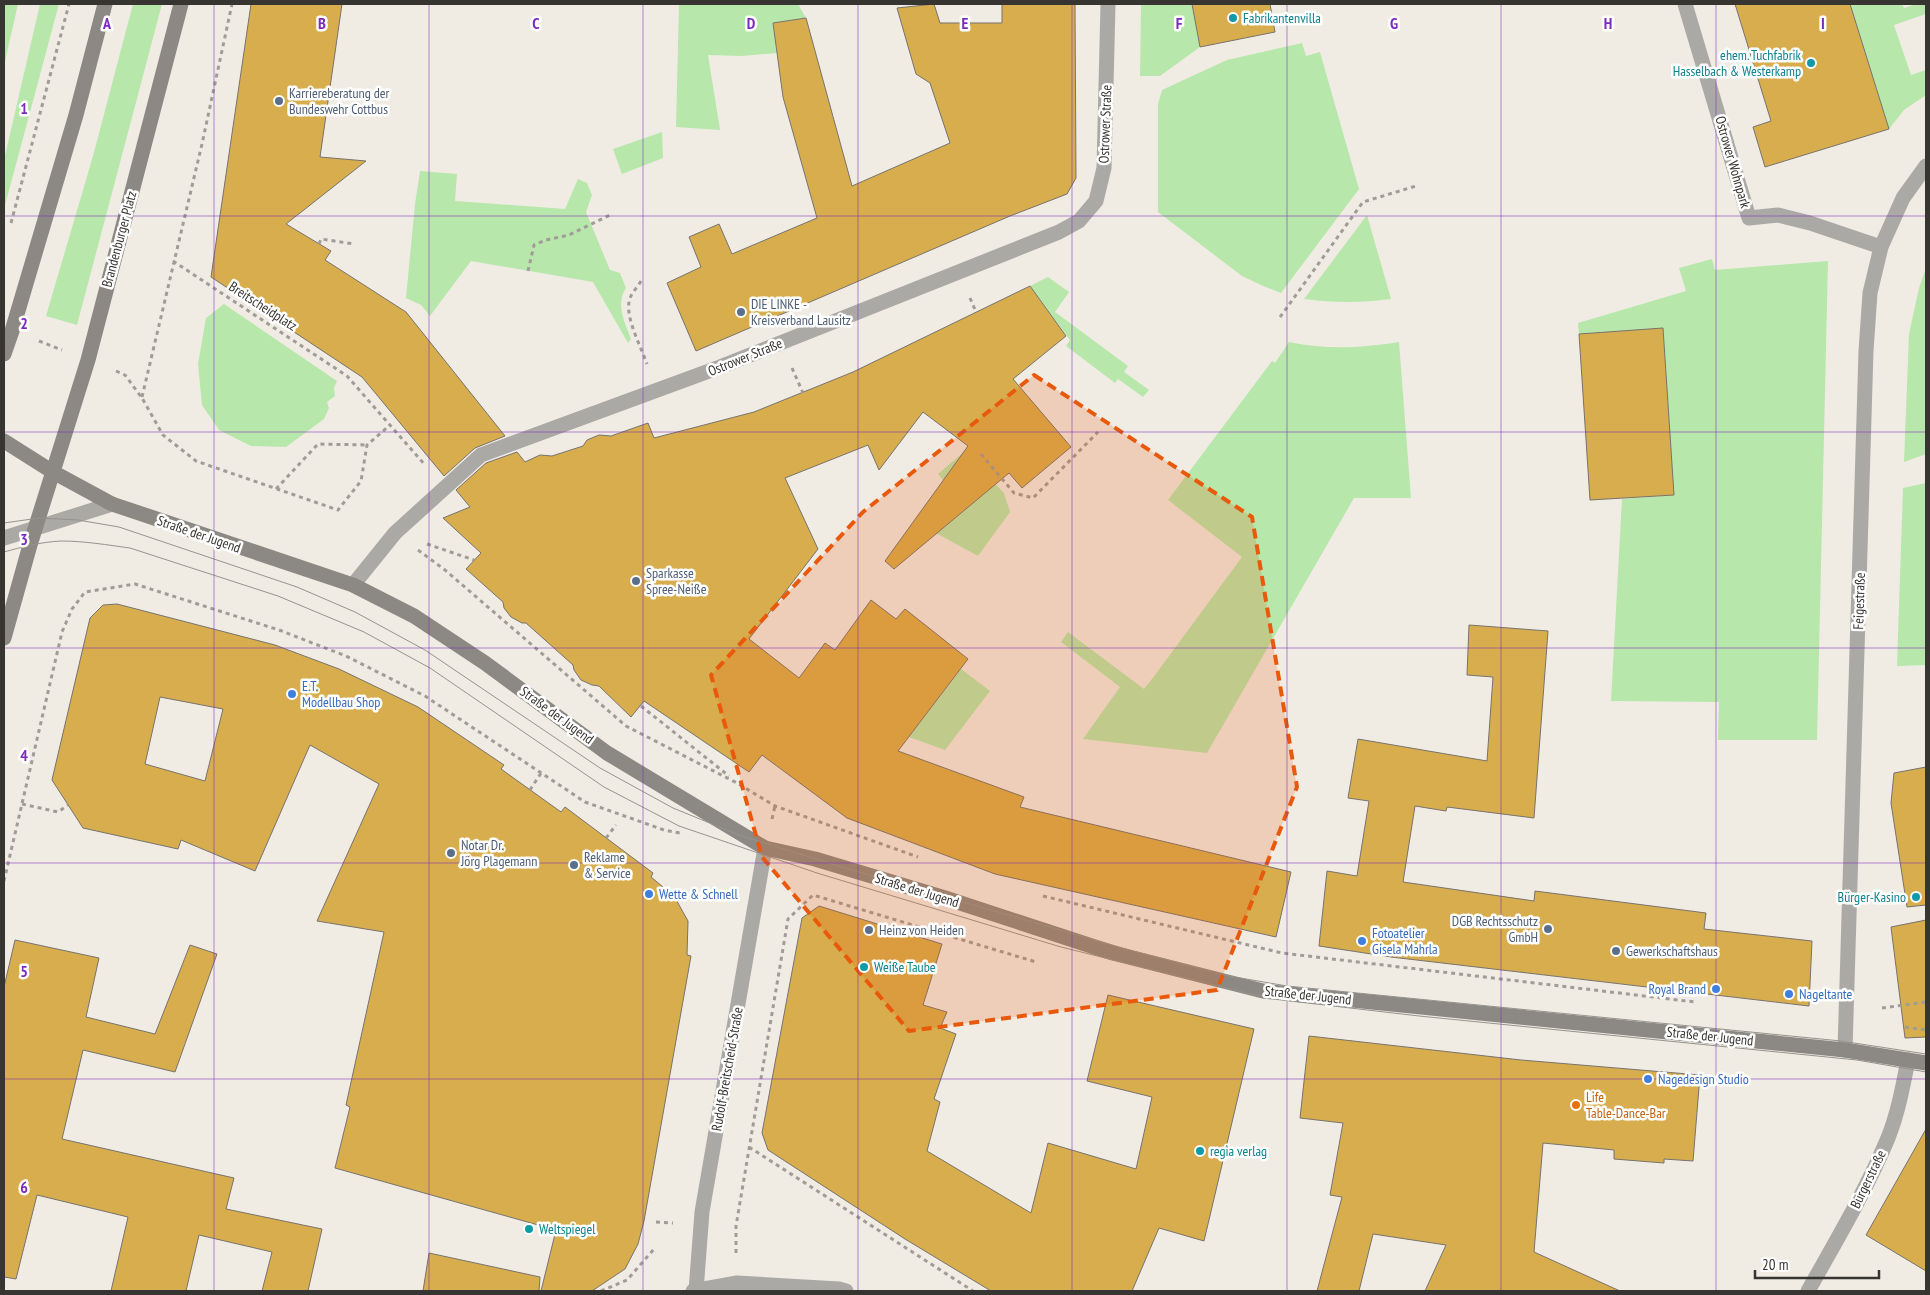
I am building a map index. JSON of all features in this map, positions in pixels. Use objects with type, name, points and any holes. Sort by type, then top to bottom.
[{"type":"main road","points":[[4,354],[76,115],[105,4]]},
{"type":"main road","name":"Brandenburger Platz","points":[[4,638],[35,530],[88,360],[181,4]]},
{"type":"main road","name":"Straße der Jugend","points":[[4,440],[53,472],[112,504],[353,585],[414,616],[485,662],[608,753],[765,848],[815,859],[945,898],[1113,953],[1263,991],[1845,1050],[1926,1063]]},
{"type":"street","name":"Ostrower Straße","points":[[353,585],[395,533],[481,455],[685,380],[1059,232],[1079,220],[1096,201],[1104,168],[1108,4]]},
{"type":"street","name":"Ostrower Wohnpark","points":[[1685,4],[1749,218],[1778,215],[1810,223],[1881,247]]},
{"type":"street","name":"Feigestraße","points":[[1845,1050],[1866,351],[1870,293],[1881,247],[1903,198],[1926,166]]},
{"type":"street","points":[[4,538],[35,530],[112,504]]},
{"type":"street","name":"Rudolf-Breitscheid-Straße","points":[[695,1291],[702,1212],[765,848]]},
{"type":"street","name":"Bürgerstraße","points":[[1808,1291],[1845,1226],[1888,1137],[1903,1090],[1908,1060]]},
{"type":"street","points":[[695,1291],[737,1283],[846,1291]]},
{"type":"path","points":[[9,229],[69,4]]},
{"type":"path","points":[[232,4],[202,144],[142,398],[164,435],[196,461],[338,510],[361,481],[367,445],[390,425],[444,487]]},
{"type":"path","points":[[1280,317],[1363,202],[1416,186]]},
{"type":"path","points":[[528,270],[534,245],[568,235],[612,214]]},
{"type":"path","points":[[319,244],[321,238],[354,244]]},
{"type":"path","name":"Breitscheidplatz","points":[[173,261],[340,370],[390,425]]},
{"type":"path","points":[[641,282],[630,296],[628,303],[629,317],[658,390]]},
{"type":"path","points":[[981,454],[1014,493],[1033,498],[1098,432]]},
{"type":"path","points":[[276,489],[318,444],[367,445]]},
{"type":"path","points":[[395,533],[474,560]]},
{"type":"path","points":[[395,533],[445,570],[626,726],[737,783],[776,806],[919,857]]},
{"type":"path","points":[[4,881],[62,632],[72,609],[85,592],[135,584],[279,630],[346,656],[425,696],[585,802]]},
{"type":"path","points":[[641,706],[737,783]]},
{"type":"path","points":[[530,790],[541,774]]},
{"type":"path","points":[[22,804],[58,812],[68,805]]},
{"type":"path","points":[[606,838],[616,825]]},
{"type":"path","points":[[737,1283],[736,1226],[788,919],[813,895],[1042,963]]},
{"type":"path","points":[[1036,895],[1282,953],[1697,1003]]},
{"type":"path","points":[[1882,1008],[1926,1002]]},
{"type":"path","points":[[749,1147],[973,1291]]},
{"type":"path","points":[[601,1291],[627,1280],[655,1248]]},
{"type":"highlighted area","points":[[1034,375],[1252,517],[1297,787],[1217,990],[909,1031],[762,857],[711,675],[863,512]]},
{"type":"green space","points":[[4,4],[18,4],[4,66]]},
{"type":"green space","points":[[40,4],[59,4],[4,209],[4,160]]},
{"type":"green space","points":[[133,4],[162,4],[77,325],[46,316],[93,156]]},
{"type":"green space","points":[[679,4],[798,4],[806,18],[773,23],[777,53],[741,56],[708,55],[720,130],[676,127]]},
{"type":"green space","points":[[1141,4],[1192,4],[1200,47],[1160,76],[1140,76]]},
{"type":"green space","points":[[1850,4],[1902,4],[1904,8],[1917,4],[1926,4],[1926,14],[1894,25],[1911,75],[1926,70],[1926,95],[1904,110],[1889,129]]},
{"type":"green space","points":[[1302,43],[1306,56],[1320,52],[1359,189],[1281,293],[1242,276],[1158,212],[1158,104],[1162,90],[1227,60]]},
{"type":"green space","points":[[662,132],[663,158],[622,174],[613,149]]},
{"type":"green space","points":[[420,171],[457,174],[455,201],[565,209],[578,179],[587,183],[592,195],[586,212],[610,270],[620,273],[626,288],[621,300],[621,307],[631,339],[628,343],[593,282],[471,261],[430,316],[421,305],[406,298]]},
{"type":"green space","points":[[1367,215],[1391,299],[1348,302],[1304,299]]},
{"type":"green space","points":[[1712,259],[1715,270],[1828,261],[1817,740],[1718,740],[1719,702],[1611,701],[1622,499],[1674,495],[1663,329],[1579,334],[1578,323],[1686,291],[1679,268]]},
{"type":"green space","points":[[1926,268],[1926,454],[1904,462],[1909,334],[1919,288]]},
{"type":"green space","points":[[1048,277],[1069,292],[1055,312],[1128,366],[1124,372],[1149,390],[1143,397],[1118,379],[1115,383],[1066,346],[1070,340],[1030,286]]},
{"type":"green space","points":[[224,304],[337,381],[334,388],[335,396],[327,402],[329,408],[324,419],[286,447],[251,446],[219,430],[202,405],[198,364],[206,318]]},
{"type":"green space","points":[[1289,342],[1303,345],[1344,347],[1399,342],[1411,498],[1354,498],[1207,753],[1083,739],[1120,687],[1061,642],[1068,632],[1144,689],[1155,675],[1242,557],[1168,500],[1272,361],[1275,363]]},
{"type":"green space","points":[[965,451],[1004,493],[1010,512],[978,556],[936,533],[966,509],[938,474]]},
{"type":"green space","points":[[1926,483],[1926,665],[1897,666],[1903,488]]},
{"type":"green space","points":[[961,669],[990,691],[945,750],[909,737]]},
{"type":"building","points":[[251,4],[342,4],[320,157],[366,161],[286,224],[331,251],[325,260],[406,312],[505,436],[475,448],[444,476],[362,377],[211,277]]},
{"type":"building","points":[[934,4],[940,23],[1002,23],[1002,4],[1075,4],[1076,178],[1067,194],[1010,216],[696,351],[667,283],[701,267],[689,237],[719,224],[732,254],[817,218],[783,97],[773,23],[806,18],[852,186],[950,143],[930,83],[916,74],[897,8]]},
{"type":"building","name":"Fabrikantenvilla","points":[[1192,4],[1270,4],[1275,32],[1200,47]]},
{"type":"building","name":"ehem. Tuchfabrik Hasselbach & Westerkamp","points":[[1735,4],[1850,4],[1889,129],[1765,167],[1753,127],[1771,121]]},
{"type":"building","points":[[1030,286],[1066,336],[1013,379],[1071,447],[1022,488],[1009,473],[894,569],[885,561],[968,446],[923,412],[879,470],[868,445],[785,478],[818,549],[749,639],[799,678],[825,643],[835,650],[871,600],[896,619],[905,609],[968,659],[898,751],[1024,797],[1020,807],[1291,872],[1276,937],[995,874],[847,818],[762,755],[749,772],[644,701],[631,717],[599,686],[581,680],[573,665],[526,623],[511,617],[504,608],[503,602],[466,569],[481,553],[443,518],[470,507],[456,490],[486,463],[517,452],[525,462],[540,455],[552,456],[583,446],[587,440],[599,435],[611,436],[648,423],[654,438],[754,412],[853,372]]},
{"type":"building","points":[[1663,328],[1674,495],[1590,500],[1579,334]]},
{"type":"building","points":[[117,604],[275,645],[339,669],[418,707],[504,765],[501,769],[561,812],[565,807],[653,873],[651,877],[674,896],[688,921],[687,955],[691,956],[644,1221],[638,1244],[625,1269],[592,1291],[541,1291],[556,1230],[335,1168],[350,1107],[346,1105],[384,932],[317,921],[379,784],[310,745],[255,871],[181,840],[178,849],[83,828],[52,780],[90,618],[103,605]],"holes":[[[160,697],[223,709],[205,781],[145,764]]]},
{"type":"building","points":[[1469,625],[1548,631],[1534,818],[1447,807],[1446,811],[1415,806],[1403,882],[1534,901],[1535,891],[1706,913],[1704,929],[1812,941],[1809,1006],[1391,957],[1319,946],[1327,871],[1357,876],[1369,801],[1348,798],[1358,739],[1487,761],[1493,677],[1467,675]]},
{"type":"building","name":"Bürger-Kasino","points":[[1926,767],[1926,905],[1907,907],[1891,803],[1894,773]]},
{"type":"building","points":[[819,906],[942,944],[923,1005],[947,1012],[940,1028],[956,1034],[934,1099],[940,1102],[927,1151],[1031,1213],[1048,1143],[1136,1169],[1152,1097],[1087,1081],[1108,995],[1254,1029],[1204,1241],[1159,1228],[1132,1291],[991,1291],[905,1239],[768,1150],[762,1133],[802,918]]},
{"type":"building","points":[[1926,920],[1926,1037],[1905,1038],[1891,927]]},
{"type":"building","points":[[15,940],[99,958],[86,1017],[155,1034],[190,945],[217,954],[175,1072],[83,1050],[62,1139],[234,1178],[226,1209],[322,1229],[308,1291],[262,1291],[272,1252],[199,1235],[186,1291],[111,1291],[128,1217],[37,1195],[16,1279],[4,1277],[4,987]]},
{"type":"building","points":[[1309,1036],[1521,1060],[1700,1075],[1693,1161],[1664,1159],[1664,1163],[1614,1159],[1614,1150],[1543,1143],[1534,1252],[1620,1291],[1425,1291],[1446,1245],[1373,1234],[1359,1291],[1317,1291],[1342,1197],[1330,1195],[1343,1123],[1300,1118]]},
{"type":"building","points":[[1926,1129],[1926,1271],[1866,1235]]},
{"type":"building","points":[[429,1253],[540,1277],[539,1291],[423,1291]]},
{"type":"tram line","points":[[4,523],[39,518],[78,520],[119,527],[297,587],[355,612],[425,650],[600,768],[673,808],[739,835],[835,865],[1133,951],[1229,976],[1287,986],[1841,1041],[1926,1054]]},
{"type":"tram line","points":[[4,552],[61,541],[87,542],[130,548],[278,596],[364,632],[430,668],[604,787],[679,826],[817,873],[1061,947],[1246,993],[1290,1001],[1419,1016],[1857,1060],[1926,1072]]},
{"type":"place","name":"Fabrikantenvilla","points":[[1233,18]]},
{"type":"place","name":"ehem. Tuchfabrik Hasselbach & Westerkamp","points":[[1811,63]]},
{"type":"place","name":"Karriereberatung der Bundeswehr Cottbus","points":[[279,101]]},
{"type":"place","name":"DIE LINKE - Kreisverband Lausitz","points":[[741,312]]},
{"type":"place","name":"Sparkasse Spree-Neiße","points":[[636,581]]},
{"type":"place","name":"E.T. Modellbau Shop","points":[[292,694]]},
{"type":"place","name":"Notar Dr. Jörg Plagemann","points":[[451,853]]},
{"type":"place","name":"Reklame & Service","points":[[574,865]]},
{"type":"place","name":"Wette & Schnell","points":[[649,894]]},
{"type":"place","name":"Bürger-Kasino","points":[[1916,897]]},
{"type":"place","name":"DGB Rechtsschutz GmbH","points":[[1548,929]]},
{"type":"place","name":"Heinz von Heiden","points":[[869,930]]},
{"type":"place","name":"Fotoatelier Gisela Mahrla","points":[[1362,941]]},
{"type":"place","name":"Gewerkschaftshaus","points":[[1616,951]]},
{"type":"place","name":"Weiße Taube","points":[[864,967]]},
{"type":"place","name":"Royal Brand","points":[[1716,989]]},
{"type":"place","name":"Nageltante","points":[[1789,994]]},
{"type":"place","name":"Nagedesign Studio","points":[[1648,1079]]},
{"type":"place","name":"Life Table-Dance-Bar","points":[[1576,1105]]},
{"type":"place","name":"regia verlag","points":[[1200,1151]]},
{"type":"place","name":"Weltspiegel","points":[[529,1229]]}]
